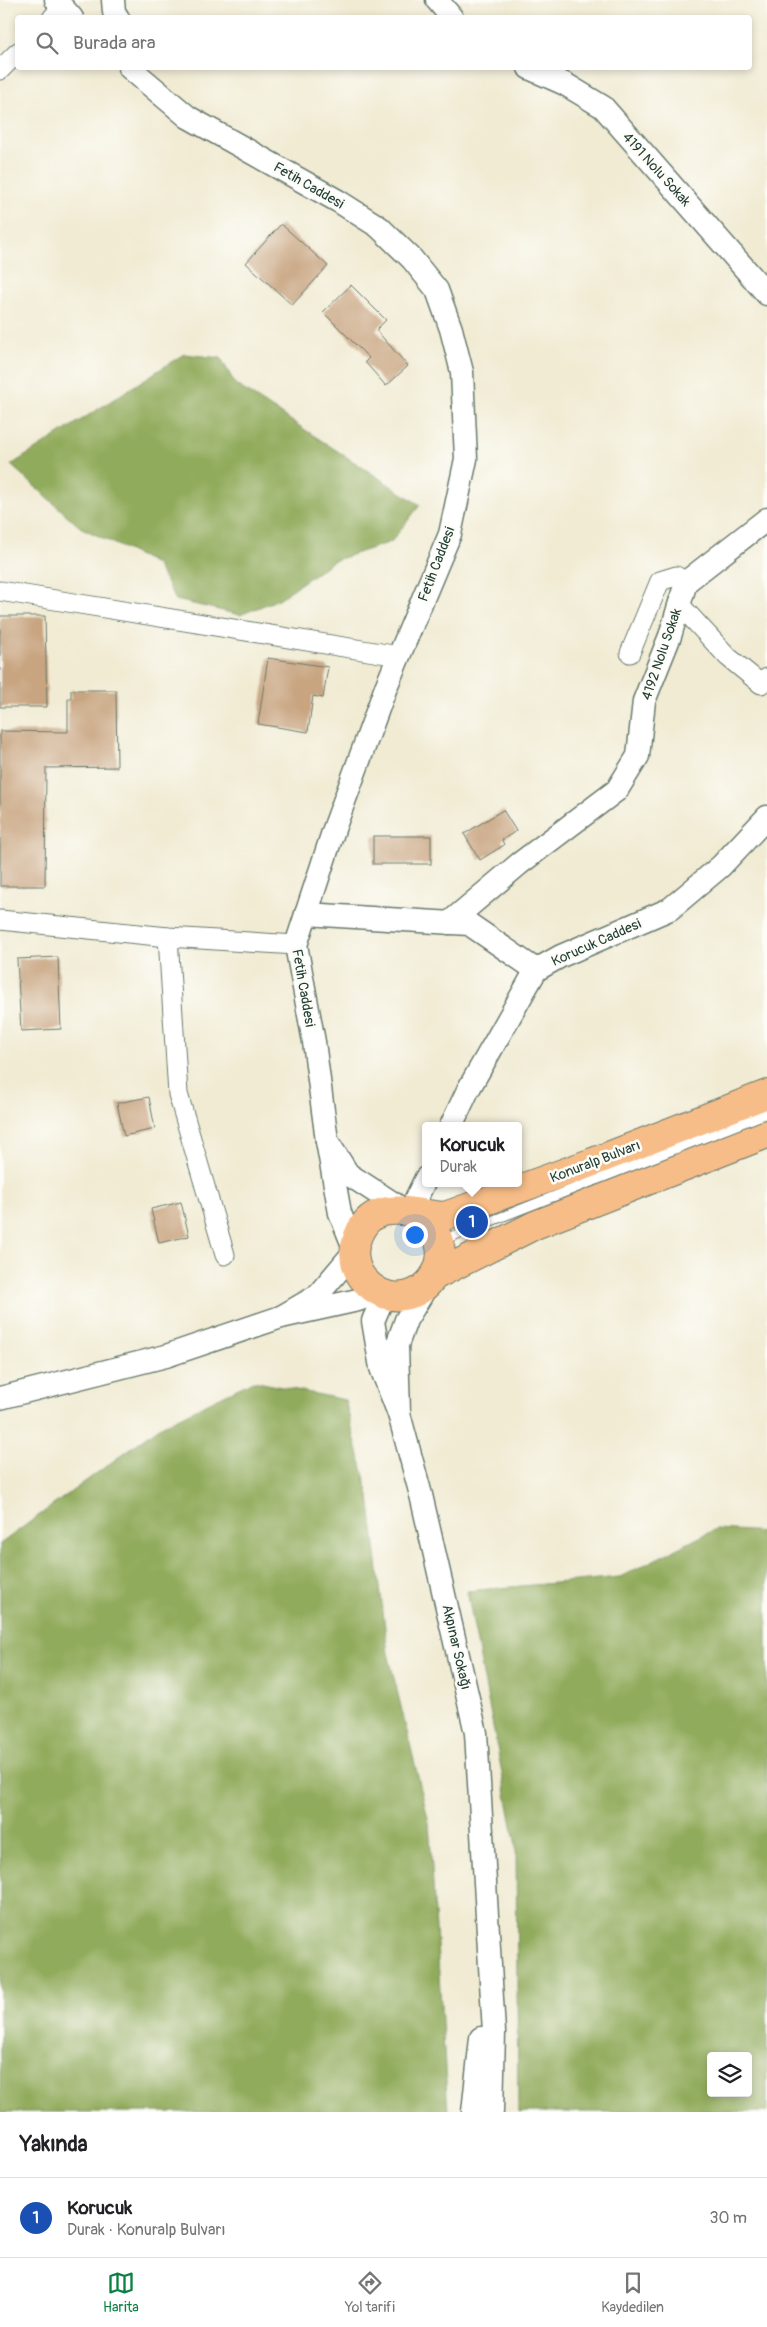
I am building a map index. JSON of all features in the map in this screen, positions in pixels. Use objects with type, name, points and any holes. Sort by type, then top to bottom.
[{"type":"main road","name":"Konuralp Bulvarı","points":[[411,1212],[445,1216],[593,1162],[767,1094]]},
{"type":"main road","points":[[431,1281],[440,1264],[440,1241],[431,1224],[411,1212],[392,1209],[379,1213],[366,1222],[358,1234],[354,1250],[355,1262],[360,1276],[382,1293],[398,1296],[412,1294],[431,1281],[535,1225],[767,1134]]},
{"type":"street","points":[[113,0],[116,15]]},
{"type":"street","points":[[438,0],[450,15]]},
{"type":"street","points":[[0,70],[15,55]]},
{"type":"street","name":"Fetih Caddesi","points":[[132,70],[188,117],[330,196],[379,227],[412,259],[437,290],[451,329],[462,372],[466,459],[450,534],[399,656],[334,829],[296,945],[314,1042],[327,1141],[340,1213],[354,1250]]},
{"type":"street","points":[[154,70],[188,117]]},
{"type":"street","name":"4191 Nolu Sokak","points":[[534,70],[565,84],[603,107],[767,294]]},
{"type":"street","points":[[630,653],[660,581],[676,576],[686,582],[767,519]]},
{"type":"street","name":"4192 Nolu Sokak","points":[[449,923],[519,864],[617,790],[638,756],[644,701],[670,636],[686,582]]},
{"type":"street","points":[[0,590],[399,656]]},
{"type":"street","points":[[679,604],[728,657],[761,684],[767,678]]},
{"type":"street","name":"Korucuk Caddesi","points":[[453,1122],[468,1090],[536,970],[561,956],[670,909],[721,866],[767,817]]},
{"type":"street","points":[[306,914],[469,924],[536,970]]},
{"type":"street","points":[[0,920],[168,937],[296,945]]},
{"type":"street","points":[[168,937],[178,1094],[225,1255]]},
{"type":"street","name":"Fetih Caddesi","points":[[327,1141],[348,1174],[411,1212]]},
{"type":"street","points":[[411,1212],[422,1187]]},
{"type":"street","points":[[281,1318],[317,1296],[354,1250]]},
{"type":"street","name":"Akpınar Sokağı","points":[[399,1414],[397,1344],[406,1320],[431,1281]]},
{"type":"street","points":[[0,1398],[166,1356],[281,1318],[382,1293]]},
{"type":"street","name":"Akpınar Sokağı","points":[[382,1293],[373,1321],[381,1368],[399,1414],[423,1504],[476,1733],[494,2032],[492,2112]]},
{"type":"street","name":"Akpınar Sokağı","points":[[473,2112],[481,2036],[486,1885]]},
{"type":"lane","points":[[440,1241],[767,1113]]},
{"type":"green space","points":[[184,354],[221,358],[235,384],[420,505],[391,542],[333,561],[279,599],[240,615],[176,600],[156,564],[80,527],[11,465]]},
{"type":"green space","points":[[253,1381],[345,1400],[369,1496],[388,1653],[429,1822],[448,2112],[0,2112],[0,1544],[161,1426]]},
{"type":"green space","points":[[716,1529],[767,1532],[767,2112],[518,2112],[516,1846],[467,1591],[620,1577]]},
{"type":"building","points":[[281,224],[328,266],[292,305],[246,263]]},
{"type":"building","points":[[351,285],[386,320],[376,330],[408,366],[386,386],[365,362],[369,358],[323,312]]},
{"type":"building","points":[[0,616],[45,616],[47,707],[0,707]]},
{"type":"building","points":[[268,658],[328,667],[323,698],[313,696],[308,732],[258,724]]},
{"type":"building","points":[[71,690],[116,690],[117,767],[46,768],[45,886],[0,886],[0,731],[68,732],[68,699],[71,699]]},
{"type":"building","points":[[503,810],[516,831],[502,840],[504,845],[480,860],[464,834]]},
{"type":"building","points":[[373,836],[431,836],[431,864],[373,864]]},
{"type":"building","points":[[58,957],[61,1029],[21,1031],[17,959]]},
{"type":"building","points":[[149,1097],[155,1129],[124,1136],[117,1103]]},
{"type":"building","points":[[181,1202],[189,1236],[159,1243],[151,1209]]},
{"type":"place","name":"Korucuk","points":[[472,1222]]}]
